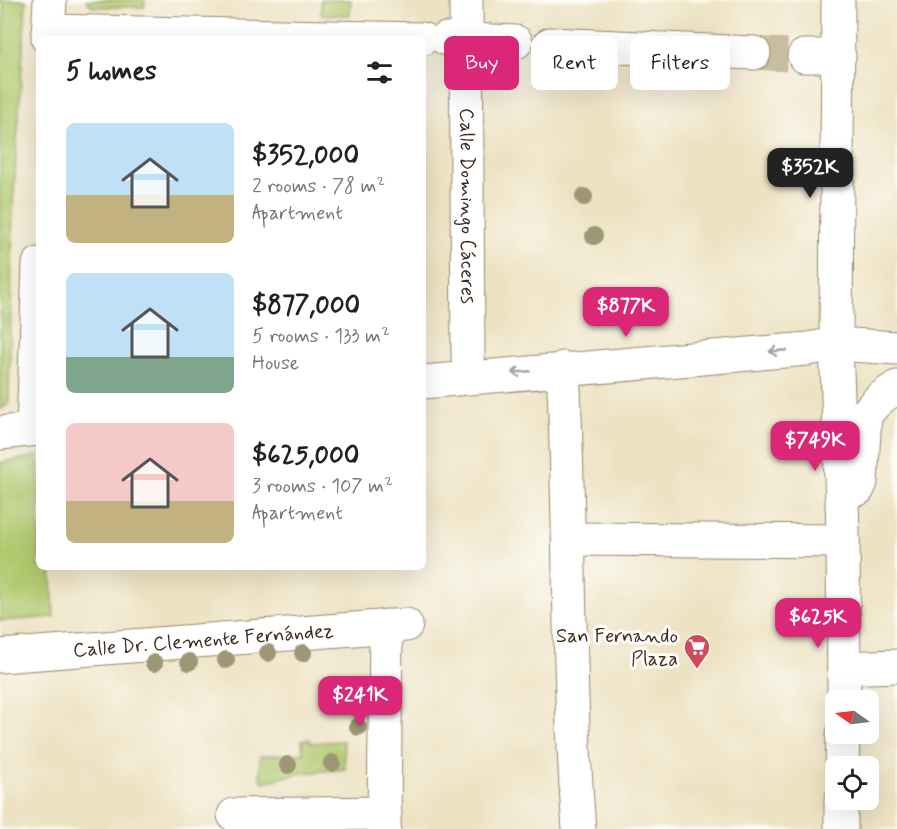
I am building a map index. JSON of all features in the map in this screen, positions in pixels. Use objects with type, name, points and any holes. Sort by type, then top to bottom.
[{"type":"street","name":"Calle Domingo Cáceres","points":[[466,0],[467,36]]},
{"type":"street","points":[[838,0],[835,235],[836,344],[843,535],[844,690]]},
{"type":"street","points":[[48,23],[352,36]]},
{"type":"street","points":[[426,39],[444,39]]},
{"type":"street","points":[[618,47],[754,53]]},
{"type":"street","points":[[804,56],[838,56]]},
{"type":"street","name":"Calle Domingo Cáceres","points":[[467,90],[469,376]]},
{"type":"street","points":[[426,381],[797,350],[836,344],[897,348]]},
{"type":"street","points":[[563,368],[570,539],[573,750],[579,829]]},
{"type":"street","points":[[843,535],[861,482],[865,415],[879,399],[897,387]]},
{"type":"street","points":[[0,433],[36,429]]},
{"type":"street","points":[[570,539],[843,535]]},
{"type":"street","name":"Calle Dr. Clemente Fernández","points":[[0,656],[396,626],[384,821]]},
{"type":"street","points":[[844,668],[897,666]]},
{"type":"street","points":[[841,829],[842,810]]},
{"type":"street","points":[[234,815],[384,821]]},
{"type":"green space","points":[[0,0],[26,0],[13,204],[9,396],[8,404],[0,410],[0,51],[3,51],[4,5],[0,4]]},
{"type":"green space","points":[[86,0],[145,0],[144,7],[93,7]]},
{"type":"green space","points":[[321,0],[351,0],[350,15],[321,15]]},
{"type":"green space","points":[[36,457],[36,570],[51,570],[54,617],[0,621],[0,463]]},
{"type":"green space","points":[[310,739],[311,743],[343,741],[345,769],[302,773],[263,782],[260,776],[260,756],[303,753],[302,740]]},
{"type":"tunnel","points":[[754,53],[804,56]]},
{"type":"place","name":"San Fernando Plaza","points":[[697,670]]}]
